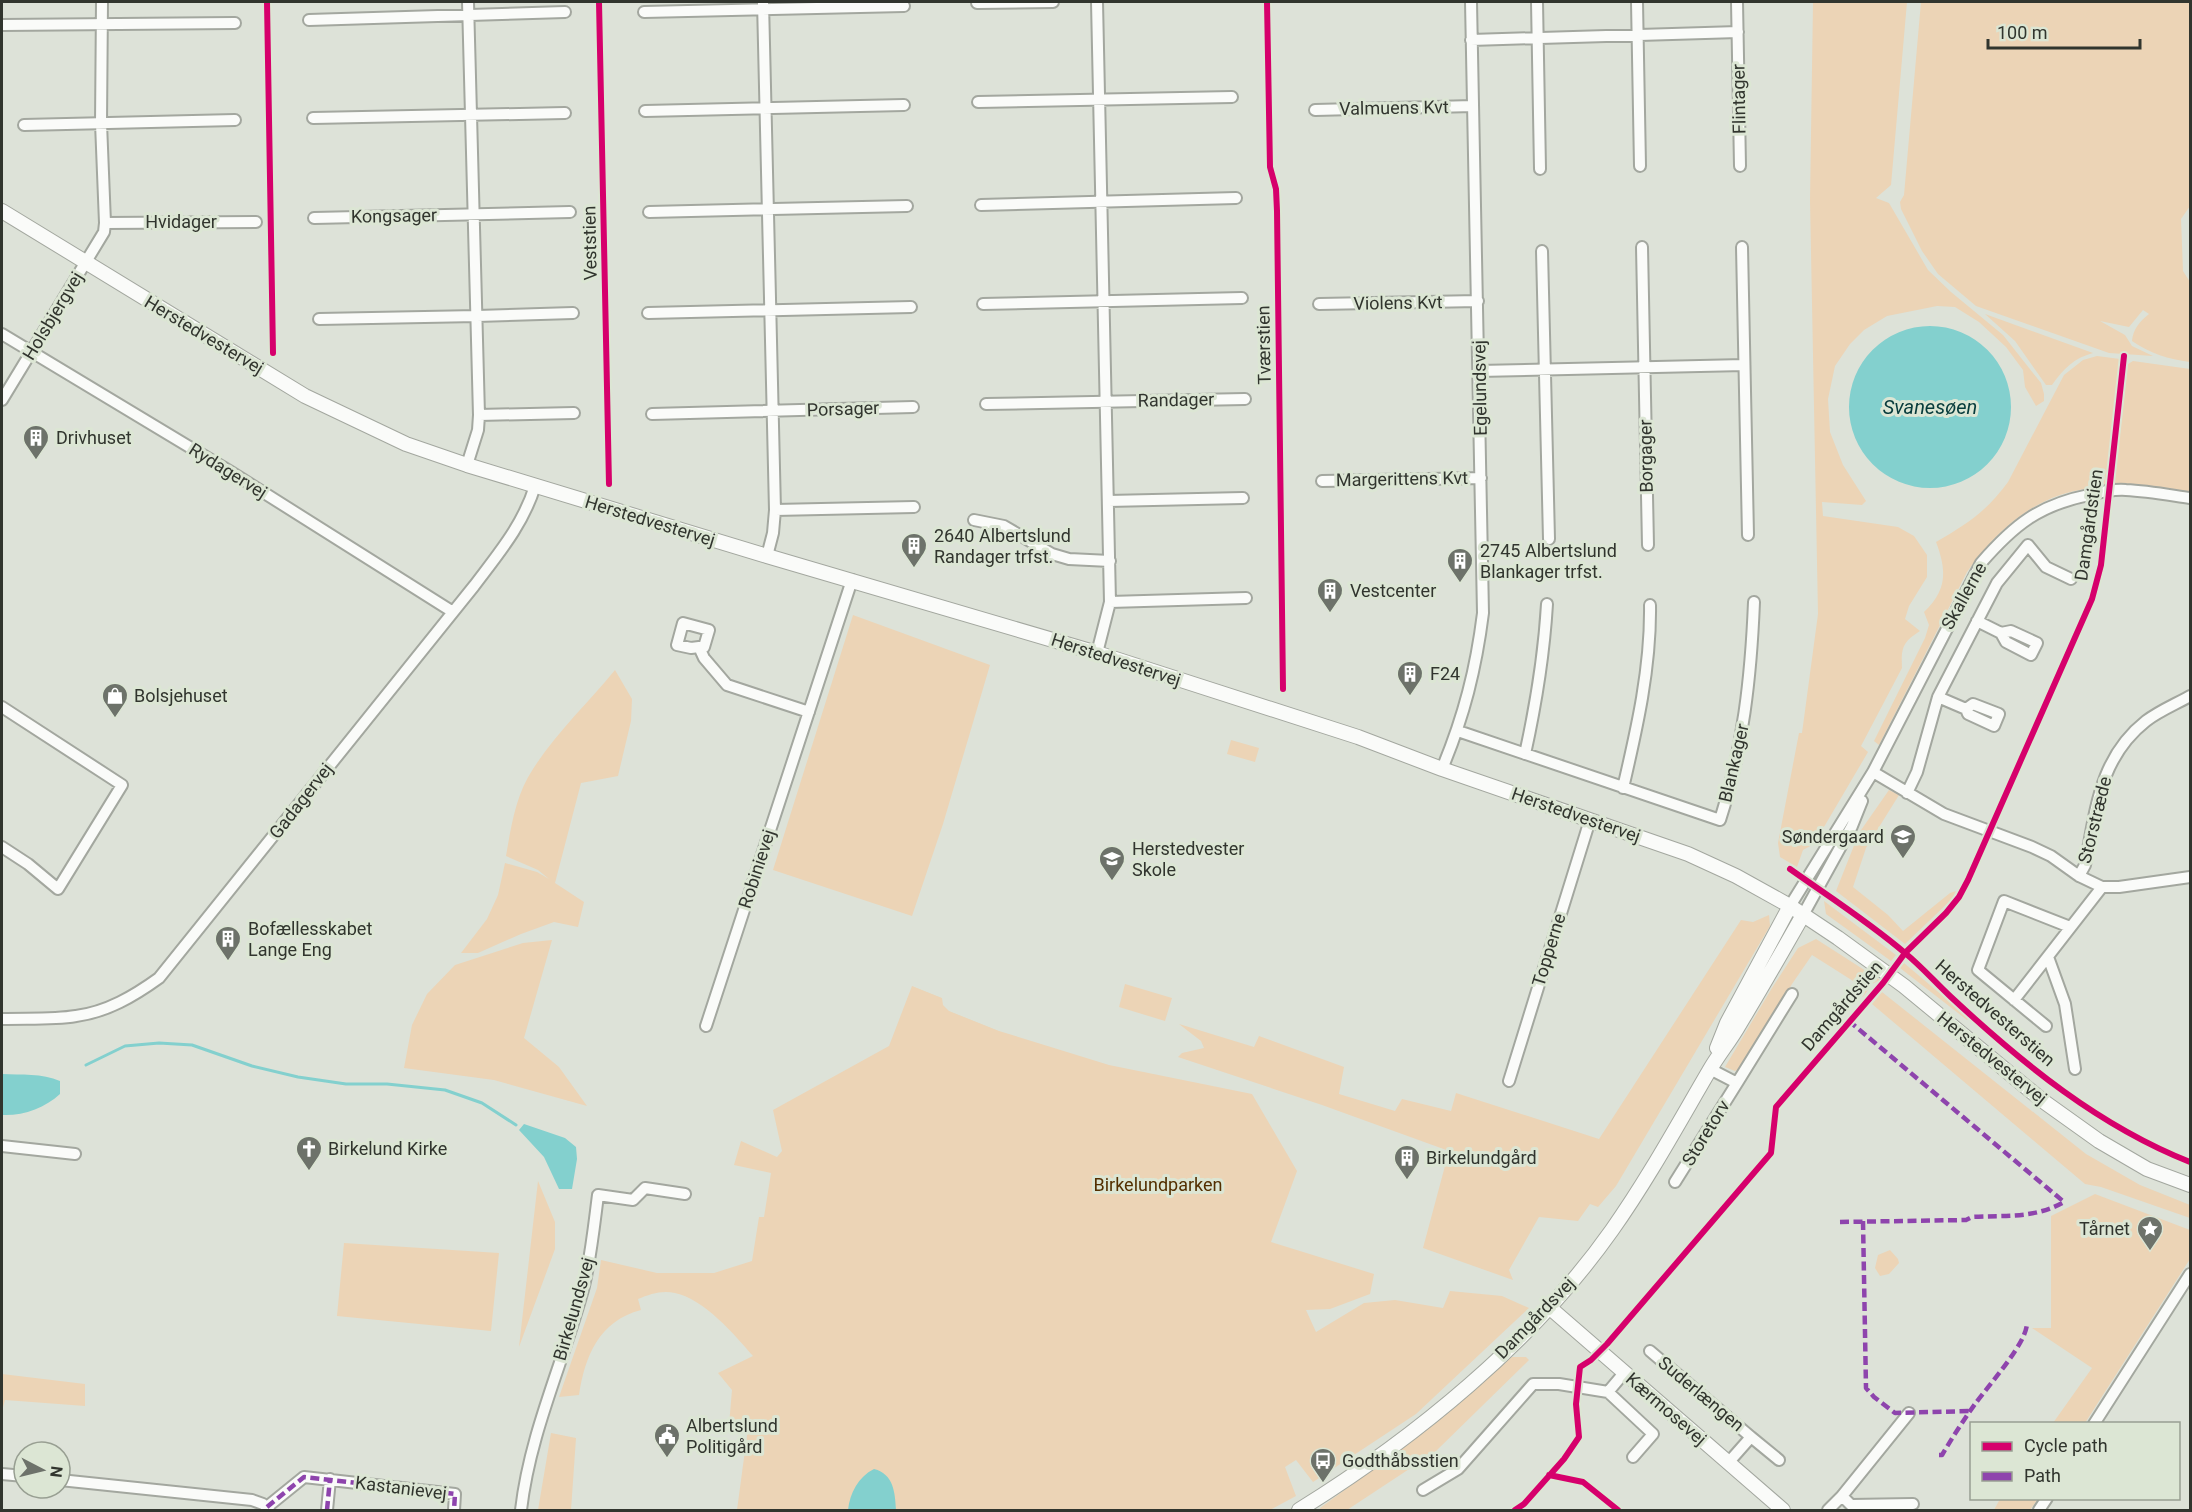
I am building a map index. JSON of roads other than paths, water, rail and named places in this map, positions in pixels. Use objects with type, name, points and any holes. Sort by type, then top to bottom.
[{"type":"street","points":[[85,262],[104,232],[105,223],[101,123],[102,2]]},
{"type":"street","points":[[467,465],[478,430],[479,416],[468,2]]},
{"type":"street","points":[[977,3],[1053,2]]},
{"type":"street","points":[[1097,2],[1110,561],[1110,602],[1097,653]]},
{"type":"street","name":"Egelundsvej","points":[[1442,769],[1458,731],[1473,679],[1483,613],[1471,2]]},
{"type":"street","points":[[1537,2],[1540,170]]},
{"type":"street","points":[[1637,2],[1640,166]]},
{"type":"street","name":"Flintager","points":[[1737,2],[1740,166]]},
{"type":"street","points":[[763,5],[776,510],[773,533],[766,556]]},
{"type":"street","points":[[644,12],[763,5],[904,6]]},
{"type":"street","points":[[309,20],[565,12]]},
{"type":"street","points":[[2,25],[236,23]]},
{"type":"street","points":[[1471,40],[1538,36],[1737,32]]},
{"type":"street","points":[[978,102],[1232,98]]},
{"type":"street","points":[[645,111],[904,105]]},
{"type":"street","name":"Valmuens Kvt","points":[[1315,110],[1473,106]]},
{"type":"street","points":[[313,118],[565,113]]},
{"type":"street","points":[[24,125],[235,120]]},
{"type":"street","points":[[981,205],[1236,198]]},
{"type":"street","points":[[649,212],[907,206]]},
{"type":"street","name":"Herstedvestervej","points":[[2,211],[305,396],[406,444],[467,465],[766,556],[1097,653],[1358,737],[1442,769],[1688,854],[1736,876],[1803,915],[1904,986],[2043,1101],[2099,1141],[2147,1169],[2190,1185]]},
{"type":"street","name":"Kongsager","points":[[314,218],[570,212]]},
{"type":"street","name":"Hvidager","points":[[105,223],[256,222]]},
{"type":"street","name":"Borgager","points":[[1642,247],[1648,545]]},
{"type":"street","points":[[1742,247],[1748,535]]},
{"type":"street","points":[[1542,251],[1549,539]]},
{"type":"street","name":"Holsbjergvej","points":[[2,400],[85,262]]},
{"type":"street","points":[[983,304],[1242,298]]},
{"type":"street","name":"Violens Kvt","points":[[1318,304],[1478,302]]},
{"type":"street","points":[[648,313],[910,307]]},
{"type":"street","points":[[318,319],[573,313]]},
{"type":"street","name":"Rydagervej","points":[[2,334],[231,472],[453,612]]},
{"type":"street","points":[[1479,371],[1744,364]]},
{"type":"street","name":"Randager","points":[[986,405],[1245,399]]},
{"type":"street","name":"Porsager","points":[[652,414],[913,407]]},
{"type":"street","points":[[479,416],[574,412]]},
{"type":"street","name":"Margerittens Kvt","points":[[1322,481],[1481,478]]},
{"type":"street","name":"Gadagervej","points":[[2,1019],[76,1016],[110,1007],[135,995],[159,978],[513,535],[525,514],[536,486]]},
{"type":"street","name":"Skallerne","points":[[1790,906],[1873,772],[1981,563],[2005,535],[2036,513],[2070,498],[2100,492],[2124,490],[2190,498]]},
{"type":"street","points":[[1108,501],[1243,498]]},
{"type":"street","points":[[776,510],[914,507]]},
{"type":"street","points":[[974,520],[1004,526],[1052,554],[1070,559],[1110,561]]},
{"type":"street","points":[[1907,793],[1917,772],[1938,697],[1997,583],[2028,545],[2046,567],[2071,579]]},
{"type":"street","name":"Robinievej","points":[[706,1026],[852,580]]},
{"type":"street","points":[[1110,602],[1246,598]]},
{"type":"street","name":"Blankager","points":[[1458,731],[1720,820],[1735,766],[1745,716],[1752,664],[1754,602]]},
{"type":"street","points":[[1525,754],[1538,699],[1545,645],[1547,604]]},
{"type":"street","points":[[1623,788],[1641,704],[1649,642],[1650,605]]},
{"type":"street","points":[[1977,621],[2001,633]]},
{"type":"street","points":[[699,647],[704,658],[727,685],[809,712]]},
{"type":"street","name":"Storstræde","points":[[2079,876],[2085,865],[2100,789],[2109,765],[2125,740],[2148,719],[2190,696]]},
{"type":"street","points":[[1938,697],[1965,709]]},
{"type":"street","points":[[2,707],[122,785],[58,889],[28,864],[2,847]]},
{"type":"street","points":[[1873,772],[1944,814],[1989,829],[2051,856],[2079,876],[2102,887],[2119,887],[2190,877]]},
{"type":"street","name":"Skallerne","points":[[1803,915],[1852,826],[1873,772]]},
{"type":"street","name":"Topperne","points":[[1509,1081],[1590,820]]},
{"type":"street","points":[[2014,1000],[2102,887]]},
{"type":"street","points":[[2046,1026],[1978,970],[2004,901],[2070,927]]},
{"type":"street","name":"Damgårdsvej","points":[[1710,1069],[1727,1023],[1790,906]]},
{"type":"street","name":"Damgårdsvej","points":[[1299,1510],[1385,1454],[1421,1425],[1469,1385],[1549,1307],[1627,1209],[1710,1069],[1738,1028],[1803,915]]},
{"type":"street","points":[[2046,960],[2065,1004],[2075,1069]]},
{"type":"street","name":"Storetorv","points":[[1675,1182],[1767,1037],[1792,993]]},
{"type":"street","name":"Storetorv","points":[[1710,1069],[1737,1083]]},
{"type":"street","points":[[2,1146],[75,1154]]},
{"type":"street","name":"Birkelundsvej","points":[[521,1510],[529,1463],[538,1430],[583,1288],[598,1196],[633,1200],[645,1188],[685,1194]]},
{"type":"street","points":[[2095,1422],[2190,1274]]},
{"type":"street","name":"Kærmosevej","points":[[1549,1307],[1783,1510]]},
{"type":"street","name":"Suderlængen","points":[[1650,1351],[1779,1460]]},
{"type":"street","points":[[1608,1392],[1624,1373]]},
{"type":"street","points":[[1423,1490],[1458,1468],[1533,1384],[1559,1384],[1595,1388],[1608,1392],[1653,1434],[1633,1457]]},
{"type":"street","points":[[1833,1509],[1909,1413]]},
{"type":"street","name":"Suderlængen","points":[[1728,1463],[1751,1437]]},
{"type":"street","name":"Kastanievej","points":[[268,1509],[304,1477],[455,1494],[454,1510]]},
{"type":"street","name":"Kastanievej","points":[[327,1510],[330,1479]]},
{"type":"street","points":[[72,1481],[252,1500],[268,1509]]},
{"type":"street","points":[[1842,1496],[1851,1505],[1913,1504]]},
{"type":"water","name":"Svanesøen","points":[[1930,326],[1961,332],[1987,350],[2005,376],[2011,407],[2005,438],[1987,464],[1961,482],[1930,488],[1899,482],[1873,464],[1855,438],[1849,407],[1855,376],[1873,350],[1899,332]]},
{"type":"water","points":[[2,1074],[53,1078],[60,1081],[60,1094],[33,1110],[2,1115]]},
{"type":"water","points":[[524,1124],[565,1138],[576,1147],[577,1159],[572,1189],[559,1189],[544,1157],[519,1130]]},
{"type":"water","points":[[874,1469],[886,1475],[892,1485],[896,1510],[848,1510],[856,1486],[863,1476]]},
{"type":"waterway","points":[[86,1065],[125,1046],[159,1043],[192,1045],[252,1066],[298,1077],[346,1084],[387,1084],[445,1090],[482,1103],[516,1125]]},
{"type":"place","name":"Drivhuset","points":[[36,461]]},
{"type":"place","name":"2640 Albertslund Randager trfst.","points":[[914,569]]},
{"type":"place","name":"2745 Albertslund Blankager trfst.","points":[[1460,584]]},
{"type":"place","name":"Vestcenter","points":[[1330,614]]},
{"type":"place","name":"F24","points":[[1410,697]]},
{"type":"place","name":"Bolsjehuset","points":[[115,719]]},
{"type":"place","name":"Søndergaard","points":[[1903,860]]},
{"type":"place","name":"Herstedvester Skole","points":[[1112,882]]},
{"type":"place","name":"Bofællesskabet Lange Eng","points":[[228,962]]},
{"type":"place","name":"Birkelund Kirke","points":[[309,1172]]},
{"type":"place","name":"Birkelundgård","points":[[1407,1181]]},
{"type":"place","name":"Tårnet","points":[[2150,1252]]},
{"type":"place","name":"Albertslund Politigård","points":[[667,1459]]},
{"type":"place","name":"Godthåbsstien","points":[[1323,1484]]},
{"type":"park label","name":"Birkelundparken","points":[[1158,1185]]}]
